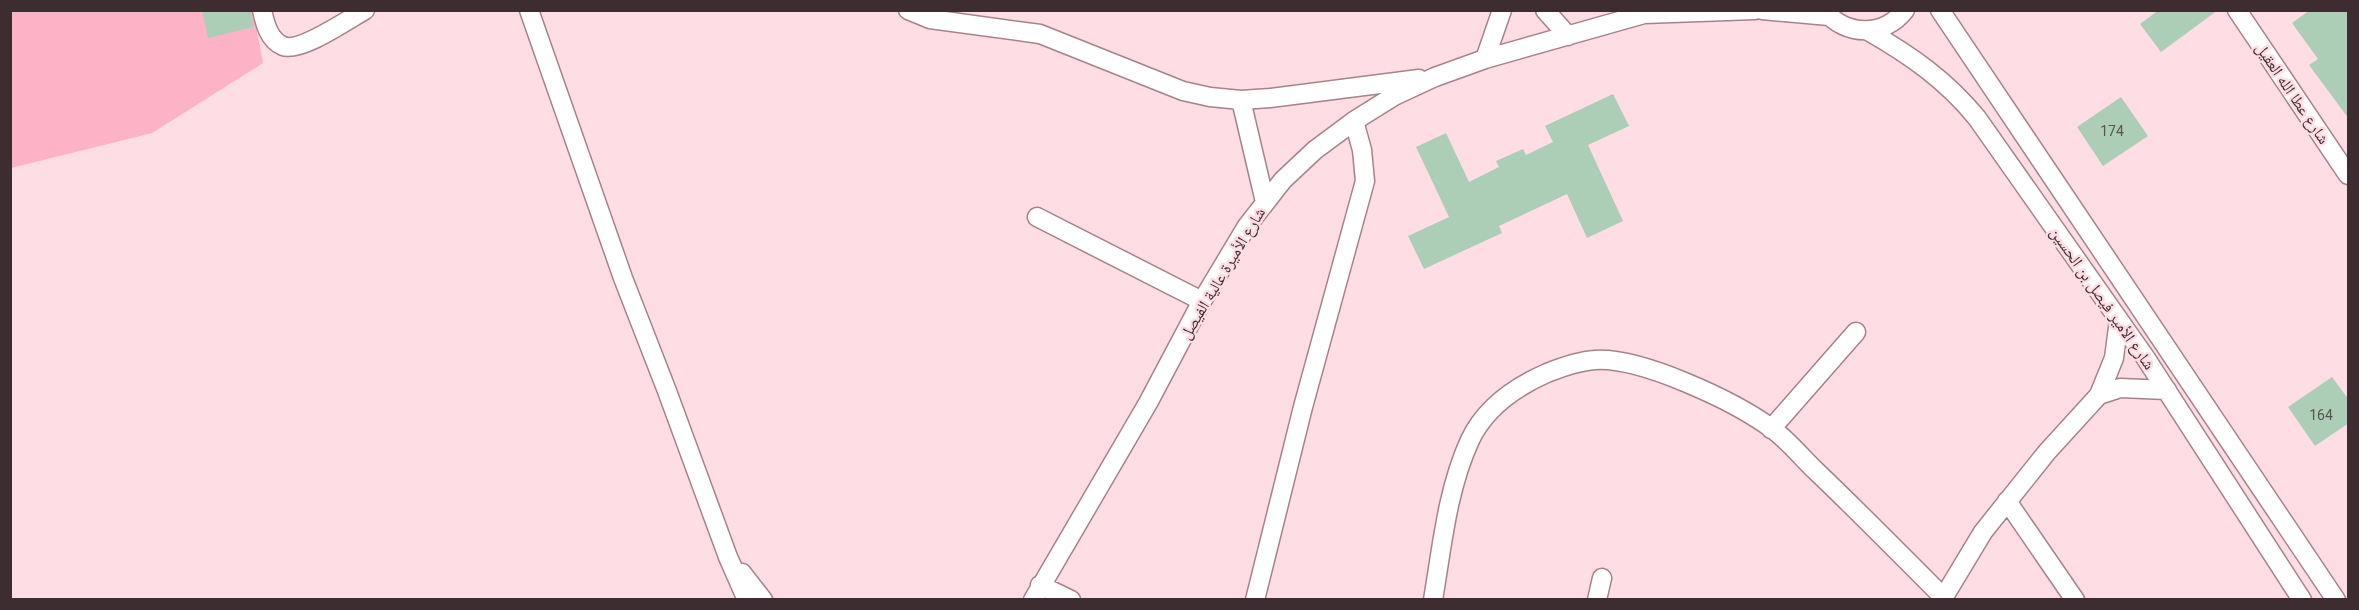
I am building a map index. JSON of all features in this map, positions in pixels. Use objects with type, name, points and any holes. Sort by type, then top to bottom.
[{"type":"street","points":[[262,10],[266,28],[273,39],[283,46],[291,47],[316,37],[365,10]]},
{"type":"street","points":[[529,10],[623,278],[668,391],[728,557],[747,600]]},
{"type":"street","points":[[908,10],[930,19],[1040,34],[1183,91],[1241,100],[1435,77]]},
{"type":"street","points":[[1485,59],[1502,10]]},
{"type":"street","points":[[1545,10],[1568,36]]},
{"type":"street","name":"شارع الأميرة عالية الفيصل","points":[[1034,594],[1148,403],[1202,301],[1247,226],[1283,180],[1315,150],[1354,121],[1394,96],[1435,77],[1485,59],[1646,12],[1755,10]]},
{"type":"street","points":[[1762,10],[1827,14]]},
{"type":"street","points":[[1868,31],[1894,22],[1905,10]]},
{"type":"street","name":"شارع الأمير فيصل بن الحسين","points":[[1940,10],[2336,600]]},
{"type":"street","name":"شارع عطا الله العقيل","points":[[2237,10],[2349,175]]},
{"type":"street","name":"شارع الأمير فيصل بن الحسين","points":[[1827,14],[1841,25],[1854,30],[1868,31],[1908,54],[1958,95],[1977,118],[2167,390],[2302,600]]},
{"type":"street","points":[[1241,100],[1265,202]]},
{"type":"street","points":[[1255,600],[1306,396],[1365,181],[1362,150],[1354,121]]},
{"type":"street","points":[[1037,217],[1202,301]]},
{"type":"street","points":[[1433,600],[1458,470],[1471,439],[1483,419],[1514,389],[1566,365],[1596,360],[1625,363],[1666,374],[1721,400],[1771,429],[1839,493],[1943,598],[1983,532],[2076,418],[2099,395],[2114,358],[2119,320]]},
{"type":"street","points":[[1771,429],[1856,332]]},
{"type":"street","points":[[2099,395],[2120,388],[2167,390]]},
{"type":"street","points":[[2007,501],[2075,600]]},
{"type":"street","points":[[728,557],[763,600]]},
{"type":"street","points":[[1597,600],[1602,578]]},
{"type":"street","points":[[1034,594],[1071,600]]},
{"type":"shaded area","points":[[10,11],[253,11],[263,63],[152,133],[11,168]]},
{"type":"building","points":[[202,10],[250,10],[254,27],[208,38]]},
{"type":"building","points":[[2159,10],[2218,10],[2161,52],[2140,24]]},
{"type":"building","points":[[2310,10],[2349,10],[2349,119],[2309,65],[2318,59],[2292,23]]},
{"type":"building","points":[[1613,94],[1629,126],[1588,145],[1623,221],[1587,238],[1567,194],[1499,226],[1502,233],[1424,269],[1408,236],[1449,217],[1416,147],[1446,133],[1469,182],[1499,167],[1496,161],[1523,149],[1526,155],[1553,142],[1545,126]]},
{"type":"building","points":[[2121,97],[2148,136],[2103,166],[2077,127]]},
{"type":"building","points":[[2332,377],[2349,400],[2349,423],[2315,446],[2288,407]]}]
